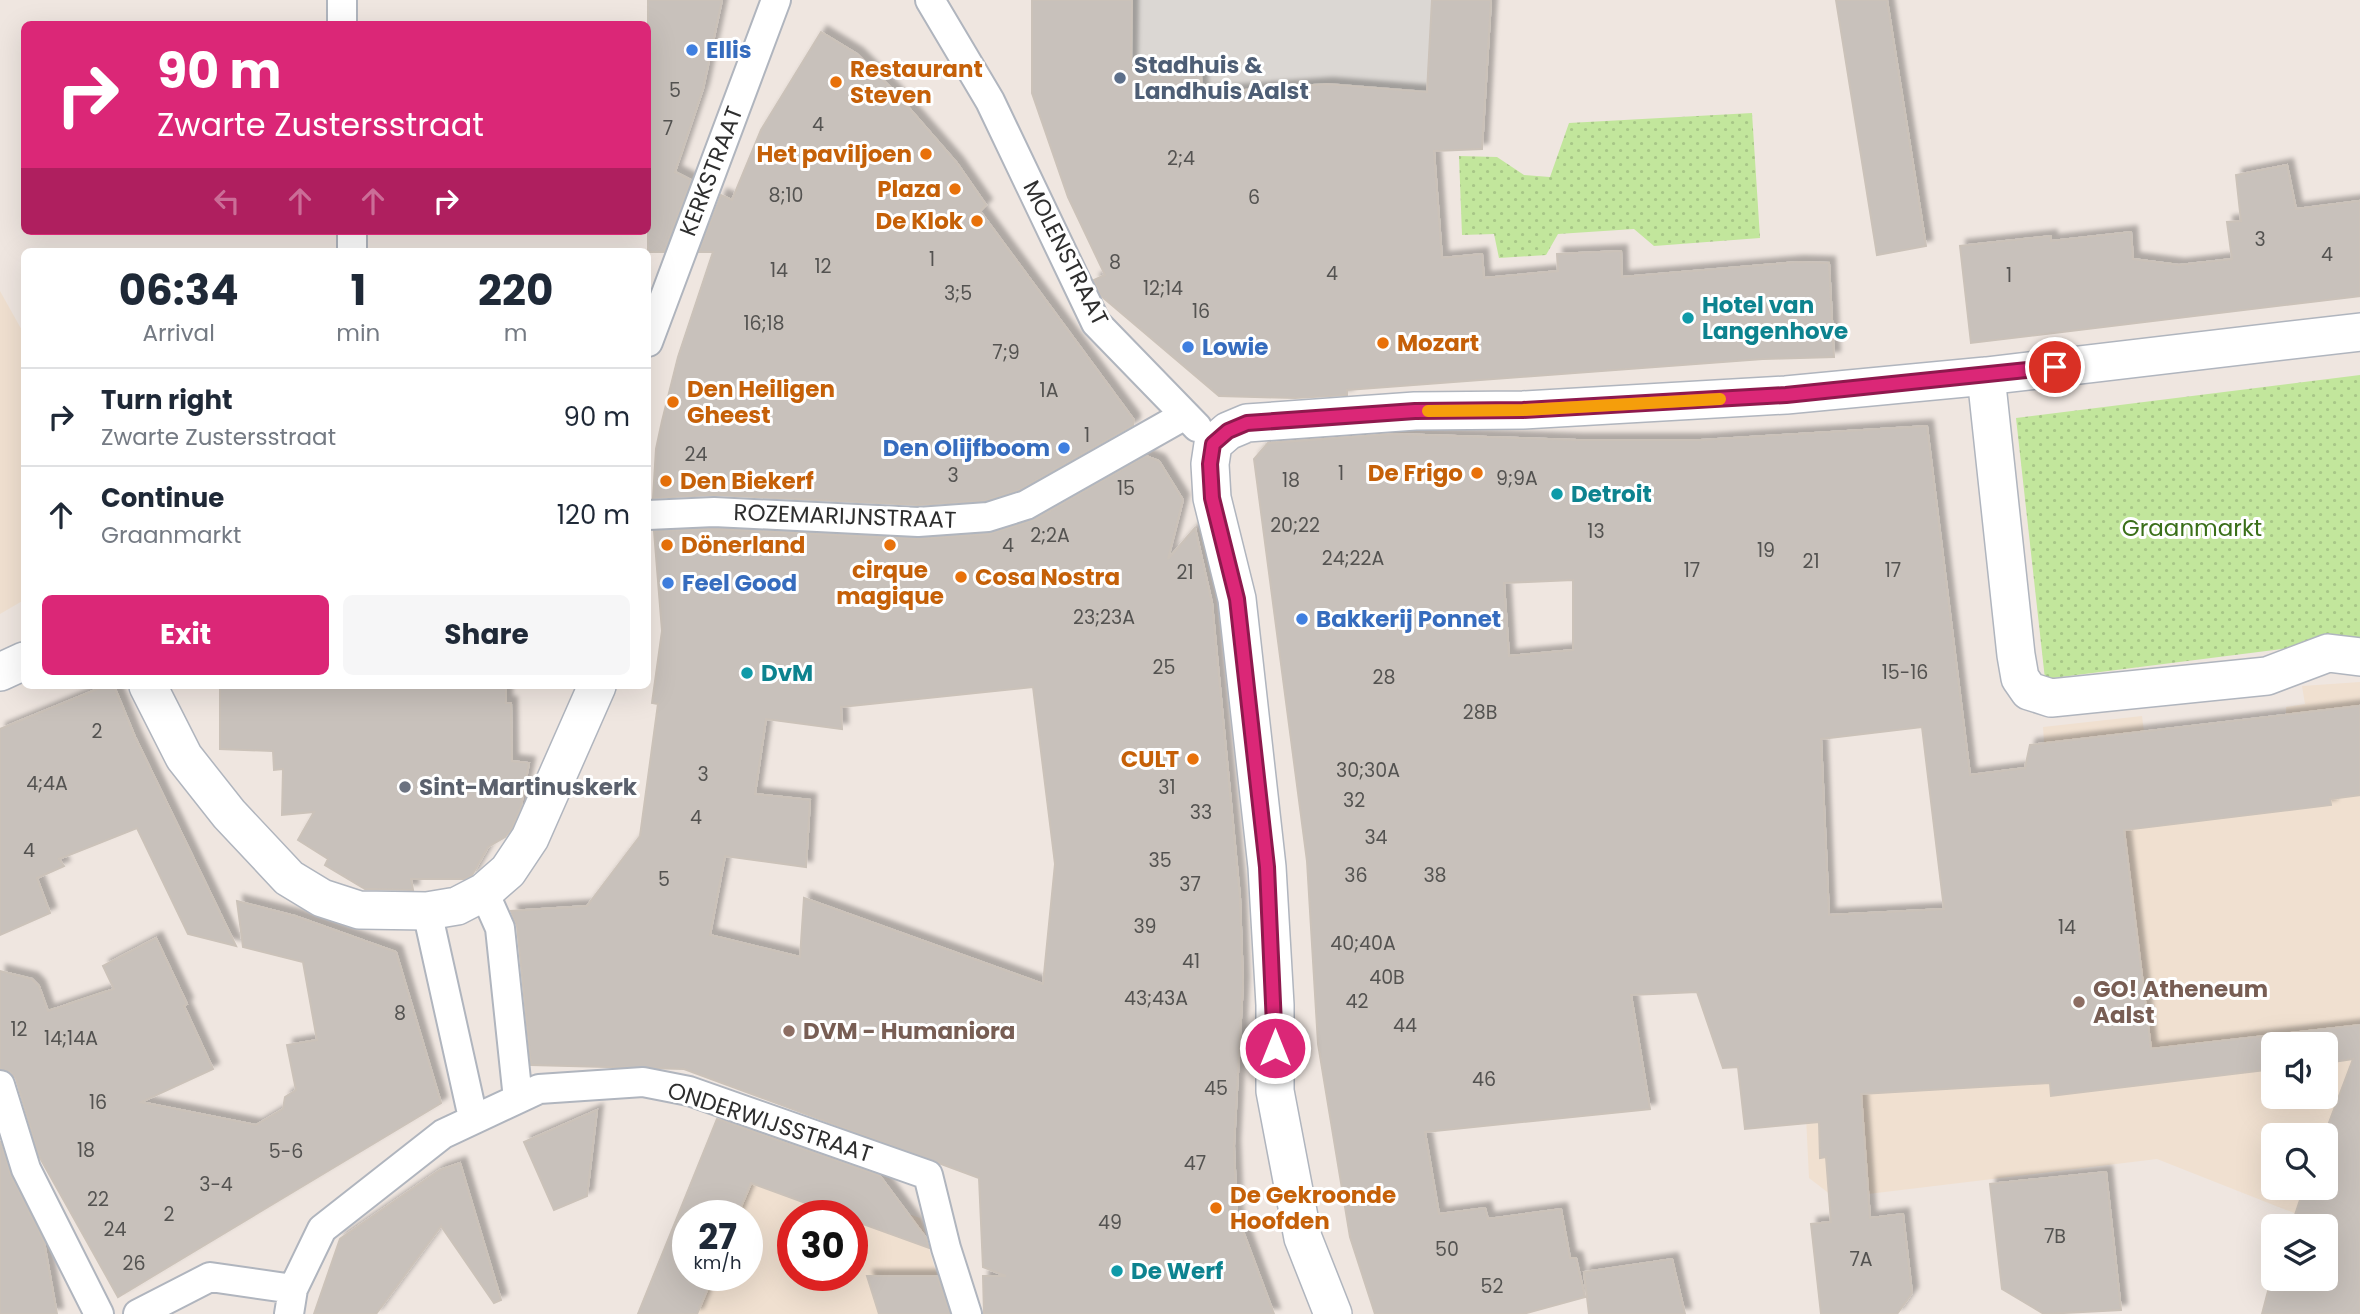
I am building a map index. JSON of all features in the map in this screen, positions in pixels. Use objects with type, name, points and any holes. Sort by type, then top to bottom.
[{"type":"street","points":[[342,0],[342,21]]},
{"type":"street","name":"KERKSTRAAT","points":[[651,334],[776,0]]},
{"type":"street","name":"MOLENSTRAAT","points":[[930,0],[990,102],[1096,323],[1213,444]]},
{"type":"street","points":[[1333,1314],[1303,1238],[1275,1091],[1275,1005],[1267,867],[1237,599],[1212,498],[1210,464],[1213,444],[1228,431],[1247,423],[1415,411],[1523,410],[1786,395],[1986,376],[2360,332]]},
{"type":"street","points":[[1986,376],[2016,656],[2020,677],[2029,691],[2051,698],[2240,679],[2267,676],[2328,653],[2360,657]]},
{"type":"street","name":"ROZEMARIJNSTRAAT","points":[[651,515],[715,512],[918,522],[949,522],[988,517],[1026,505],[1185,415]]},
{"type":"street","points":[[0,672],[21,662]]},
{"type":"street","points":[[150,689],[184,757],[229,814],[289,878],[322,898],[359,910],[427,911],[457,906],[484,892],[508,871],[530,838],[596,689]]},
{"type":"street","points":[[484,892],[500,928],[518,1099]]},
{"type":"street","points":[[427,911],[473,1118]]},
{"type":"street","name":"ONDERWIJSSTRAAT","points":[[291,1301],[322,1229],[443,1134],[539,1089],[643,1082],[689,1091],[929,1175],[946,1248],[967,1314]]},
{"type":"street","points":[[0,1085],[26,1168],[99,1314]]},
{"type":"street","points":[[138,1314],[210,1277],[291,1301]]},
{"type":"shaded area","points":[[1132,0],[1432,0],[1427,92],[1327,84],[1202,93],[1201,73],[1131,68]]},
{"type":"shaded area","points":[[0,291],[21,329],[21,602],[0,614]]},
{"type":"shaded area","name":"GO! Atheneum Aalst","points":[[2360,682],[2360,1239],[2338,1230],[2338,1214],[2297,1214],[2261,1200],[2338,1200],[2338,1123],[2261,1123],[2261,1200],[2157,1159],[1835,1198],[1809,1178],[1805,1096],[1993,946],[2031,768],[2028,753],[2035,745],[2044,743],[2043,727],[2142,716],[2144,732],[2286,715],[2286,707],[2305,704],[2302,686]]},
{"type":"shaded area","points":[[708,1142],[920,1218],[948,1314],[637,1314],[672,1229],[672,1291],[763,1291],[763,1200],[684,1200]]},
{"type":"green space","points":[[1752,113],[1760,238],[1654,246],[1634,229],[1558,234],[1546,255],[1499,258],[1494,234],[1462,235],[1459,156],[1497,157],[1524,175],[1550,177],[1569,123]]},
{"type":"green space","name":"Graanmarkt","points":[[2360,375],[2360,639],[2045,679],[2016,418]]},
{"type":"building","points":[[648,0],[722,0],[703,89],[675,172],[691,180],[664,252],[651,252],[651,248],[648,248],[648,235],[651,235],[651,21],[648,21]]},
{"type":"building","points":[[1032,0],[1132,0],[1131,68],[1201,73],[1202,93],[1327,84],[1427,92],[1432,0],[1491,0],[1482,149],[1434,151],[1442,258],[1482,254],[1484,278],[1558,271],[1557,254],[1621,251],[1622,277],[1798,262],[1829,263],[1834,357],[1763,359],[1347,390],[1347,395],[1295,398],[1219,396],[1101,296],[1094,280],[1105,275],[1068,197],[1032,93]]},
{"type":"building","points":[[1836,0],[1887,0],[1926,246],[1877,255]]},
{"type":"building","points":[[821,32],[857,54],[895,92],[957,163],[986,205],[980,211],[1134,420],[1133,425],[1019,490],[985,501],[918,505],[715,495],[653,498],[656,449],[662,421],[678,357],[713,252],[699,252],[721,195],[732,200],[761,130]]},
{"type":"building","points":[[2287,165],[2296,209],[2360,201],[2360,296],[1971,343],[1960,246],[2051,236],[2051,241],[2131,232],[2133,259],[2179,265],[2232,259],[2227,222],[2241,221],[2236,175]]},
{"type":"building","points":[[1927,426],[1970,775],[2025,768],[2030,745],[2360,706],[2360,795],[2330,799],[2331,805],[2124,830],[2151,1049],[2261,1036],[2261,1070],[2051,1096],[2050,1083],[1861,1094],[1870,1218],[1903,1214],[1912,1293],[1897,1314],[1821,1314],[1811,1224],[1831,1222],[1826,1157],[1820,1158],[1819,1122],[1745,1129],[1738,1067],[1723,1068],[1697,992],[1631,995],[1650,1109],[1425,1132],[1439,1214],[1485,1208],[1488,1219],[1561,1209],[1570,1258],[1576,1258],[1585,1297],[1523,1314],[1375,1314],[1350,1237],[1318,1044],[1307,861],[1254,459],[1268,443],[1394,434],[1577,440],[1701,440]],"holes":[[[1573,580],[1573,650],[1509,656],[1504,583]],[[1922,727],[1944,909],[1829,915],[1821,739]]]},
{"type":"building","points":[[1146,456],[1159,461],[1183,500],[1168,559],[1195,528],[1212,603],[1240,897],[1243,983],[1234,1146],[1237,1215],[1274,1314],[984,1314],[983,1276],[1006,1276],[983,1267],[979,1178],[684,1069],[531,1065],[517,926],[511,911],[587,906],[640,836],[658,704],[652,703],[662,631],[654,531],[714,529],[917,539],[989,534],[1034,520]],"holes":[[[1033,687],[1055,864],[1043,984],[804,898],[800,957],[710,935],[725,856],[806,867],[810,800],[755,794],[766,719],[842,729],[841,707]]]},
{"type":"building","points":[[98,689],[115,689],[135,737],[236,946],[188,934],[137,828],[59,859],[64,866],[37,878],[50,913],[0,935],[0,729]]},
{"type":"building","name":"Sint-Martinuskerk","points":[[220,689],[506,689],[506,703],[511,703],[512,761],[529,763],[521,806],[512,828],[505,837],[488,847],[472,875],[464,879],[411,879],[413,890],[365,889],[325,865],[328,859],[298,840],[314,812],[282,815],[283,769],[274,770],[273,751],[220,749]]},
{"type":"building","points":[[237,901],[295,916],[396,952],[441,1103],[118,1297],[39,1156],[16,1079],[11,1072],[0,1069],[0,971],[32,979],[39,986],[48,1011],[114,989],[103,966],[156,938],[213,1069],[141,1102],[256,1125],[283,1109],[285,1097],[296,1090],[287,1045],[317,1040],[303,962],[243,947]]},
{"type":"building","points":[[2360,1025],[2360,1314],[2262,1314],[2268,1291],[2338,1291],[2338,1214],[2295,1214],[2300,1200],[2338,1200],[2338,1123],[2329,1123],[2334,1109],[2338,1109],[2338,1099],[2353,1059],[2338,1061],[2338,1032],[2299,1032]]},
{"type":"building","points":[[597,1110],[587,1196],[554,1210],[524,1142]]},
{"type":"building","points":[[717,1119],[880,1176],[926,1238],[929,1248],[868,1226],[868,1200],[797,1200],[751,1183],[744,1200],[684,1200]]},
{"type":"building","points":[[0,1141],[11,1176],[44,1242],[57,1314],[0,1314]]},
{"type":"building","points":[[460,1163],[501,1300],[494,1303],[441,1226],[376,1314],[314,1314],[340,1239],[440,1170]]},
{"type":"building","points":[[2106,1172],[2121,1310],[2044,1314],[2002,1289],[1990,1184]]},
{"type":"building","points":[[672,1230],[672,1291],[707,1291],[697,1314],[638,1314]]},
{"type":"building","points":[[1672,1259],[1685,1314],[1589,1314],[1584,1272]]},
{"type":"building","points":[[868,1276],[937,1276],[950,1314],[879,1314]]},
{"type":"slow traffic","points":[[1428,411],[1523,410],[1720,399]]},
{"type":"place","name":"Ellis","points":[[692,50]]},
{"type":"place","name":"Stadhuis & Landhuis Aalst","points":[[1120,78]]},
{"type":"place","name":"Restaurant Steven","points":[[836,82]]},
{"type":"place","name":"Het paviljoen","points":[[926,154]]},
{"type":"place","name":"Plaza","points":[[955,189]]},
{"type":"place","name":"De Klok","points":[[977,221]]},
{"type":"place","name":"Hotel van Langenhove","points":[[1688,318]]},
{"type":"place","name":"Mozart","points":[[1383,343]]},
{"type":"place","name":"Lowie","points":[[1188,347]]},
{"type":"place","name":"Den Heiligen Gheest","points":[[673,402]]},
{"type":"place","name":"Den Olijfboom","points":[[1064,448]]},
{"type":"place","name":"De Frigo","points":[[1477,473]]},
{"type":"place","name":"Den Biekerf","points":[[666,481]]},
{"type":"place","name":"Detroit","points":[[1557,494]]},
{"type":"place","name":"Dönerland","points":[[667,545]]},
{"type":"place","name":"cirque magique","points":[[890,545]]},
{"type":"place","name":"Cosa Nostra","points":[[961,577]]},
{"type":"place","name":"Feel Good","points":[[668,583]]},
{"type":"place","name":"Bakkerij Ponnet","points":[[1302,619]]},
{"type":"place","name":"DvM","points":[[747,673]]},
{"type":"place","name":"CULT","points":[[1193,759]]},
{"type":"place","name":"Sint-Martinuskerk","points":[[405,787]]},
{"type":"place","name":"GO! Atheneum Aalst","points":[[2079,1002]]},
{"type":"place","name":"DVM - Humaniora","points":[[789,1031]]},
{"type":"place","name":"De Gekroonde Hoofden","points":[[1216,1208]]},
{"type":"place","name":"De Werf","points":[[1117,1271]]},
{"type":"route","points":[[1275,1048],[1267,867],[1237,599],[1212,498],[1210,464],[1213,444],[1228,431],[1247,423],[1415,411],[1523,410],[1786,395],[2055,367]]}]
